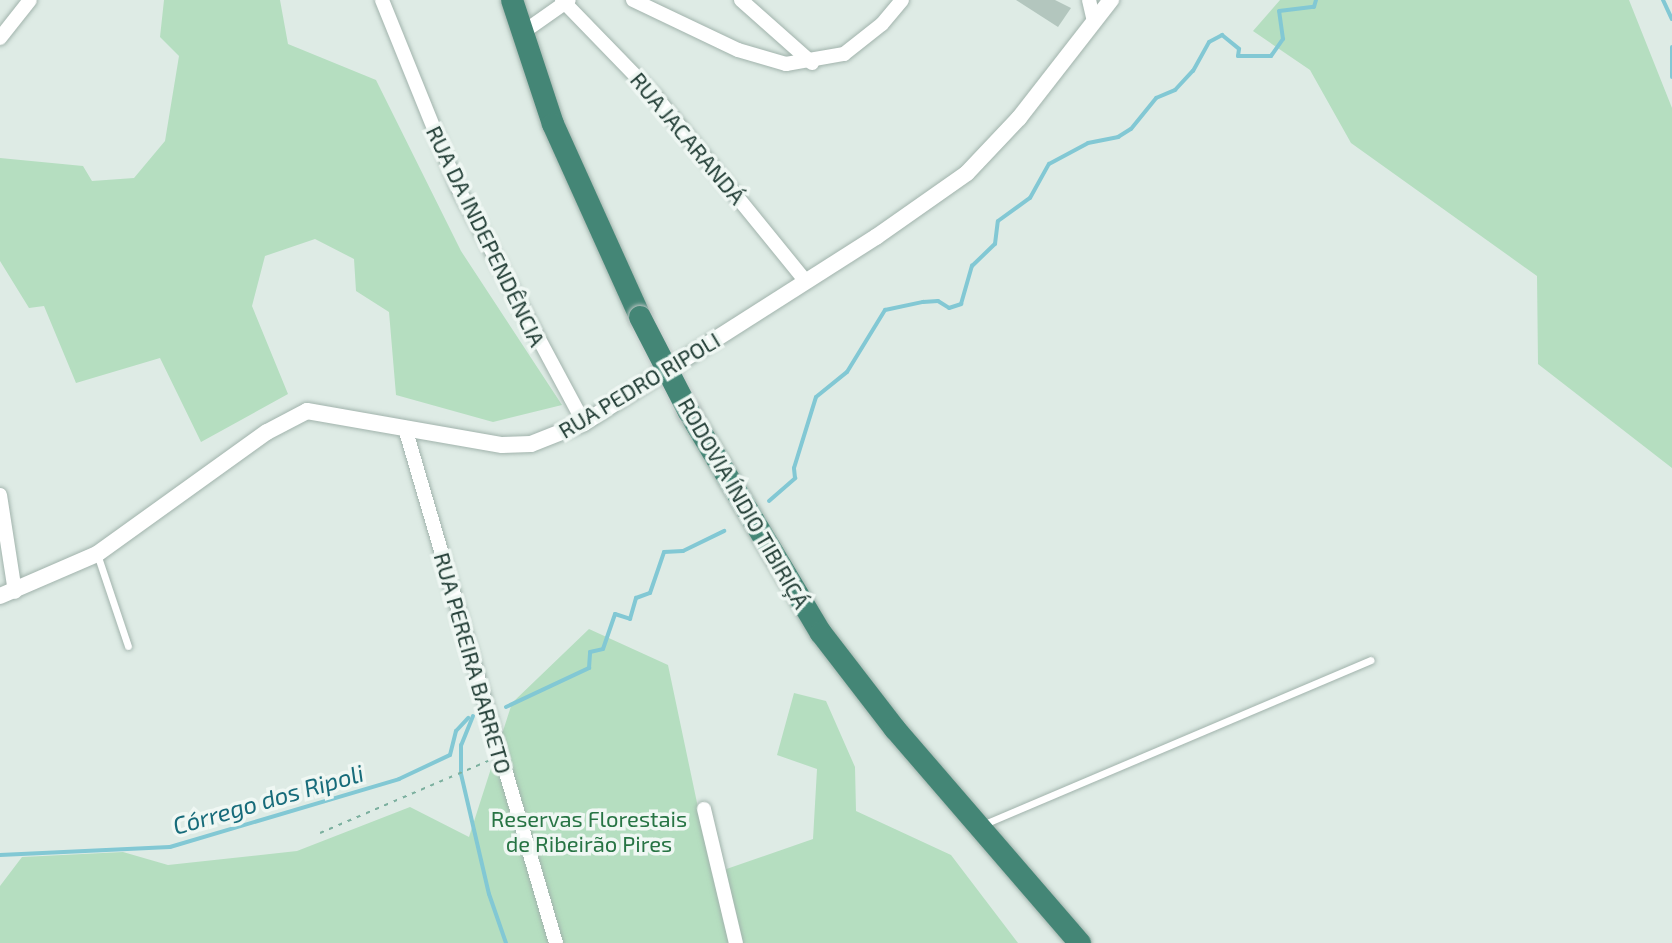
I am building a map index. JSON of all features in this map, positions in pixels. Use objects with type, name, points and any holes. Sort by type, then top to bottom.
[{"type":"highway","name":"RODOVIA ÍNDIO TIBIRIÇÁ","points":[[512,0],[579,187],[640,317],[689,412],[821,633],[895,729],[1080,943]]},
{"type":"street","points":[[0,38],[30,0]]},
{"type":"street","name":"RUA DA INDEPENDÊNCIA","points":[[382,0],[458,188],[584,423]]},
{"type":"street","points":[[522,33],[565,0]]},
{"type":"street","name":"RUA JACARANDÁ","points":[[565,0],[688,135],[804,279]]},
{"type":"street","points":[[633,0],[763,59],[812,63],[844,54],[863,42],[902,0]]},
{"type":"street","points":[[741,0],[812,63]]},
{"type":"street","points":[[1089,0],[1094,21]]},
{"type":"street","name":"RUA PEDRO RIPOLI","points":[[8,594],[97,554],[294,416],[321,410],[502,445],[548,439],[584,423],[804,279],[876,237],[967,173],[1019,118],[1111,0]]},
{"type":"street","name":"RUA PEREIRA BARRETO","points":[[405,428],[556,943]]},
{"type":"street","points":[[0,495],[8,594]]},
{"type":"street","points":[[704,809],[736,943]]},
{"type":"lane","points":[[97,554],[128,646]]},
{"type":"lane","points":[[980,826],[1370,660]]},
{"type":"path","points":[[320,833],[453,777],[499,754]]},
{"type":"green space","points":[[164,0],[280,0],[288,44],[376,80],[461,251],[562,405],[493,422],[396,395],[389,312],[356,291],[354,259],[315,239],[265,256],[252,306],[288,394],[201,442],[160,358],[76,383],[44,306],[29,308],[0,261],[0,158],[83,166],[92,181],[134,178],[165,141],[179,56],[160,37]]},
{"type":"green space","points":[[1280,0],[1629,0],[1672,108],[1672,468],[1538,364],[1537,276],[1351,143],[1310,70],[1253,31]]},
{"type":"green space","name":"Reservas Florestais de Ribeirão Pires","points":[[589,629],[668,665],[712,874],[813,839],[817,769],[777,755],[794,693],[826,701],[855,767],[856,811],[951,855],[1018,943],[0,943],[0,886],[22,857],[123,852],[168,865],[297,851],[410,807],[469,837],[512,703]]},
{"type":"building","points":[[1016,0],[1055,0],[1071,8],[1058,27]]},
{"type":"waterway","name":"Córrego dos Ripoli","points":[[769,501],[795,478],[794,468],[816,397],[847,372],[885,310],[923,302],[938,301],[949,308],[961,304],[972,266],[995,244],[998,221],[1030,198],[1049,164],[1088,143],[1118,137],[1131,129],[1156,98],[1175,90],[1193,71],[1209,42],[1222,35],[1239,49],[1238,56],[1271,56],[1283,39],[1279,11],[1314,7],[1316,0]]},
{"type":"waterway","points":[[1663,0],[1672,19]]},
{"type":"waterway","points":[[1672,47],[1672,77]]},
{"type":"waterway","name":"Córrego dos Ripoli","points":[[506,707],[589,668],[590,652],[603,649],[615,614],[630,619],[636,598],[650,593],[664,552],[683,551],[724,531]]},
{"type":"waterway","points":[[473,716],[461,745],[461,774],[489,894],[506,943]]},
{"type":"waterway","name":"Córrego dos Ripoli","points":[[0,855],[170,847],[399,779],[450,755],[456,731],[468,718]]}]
